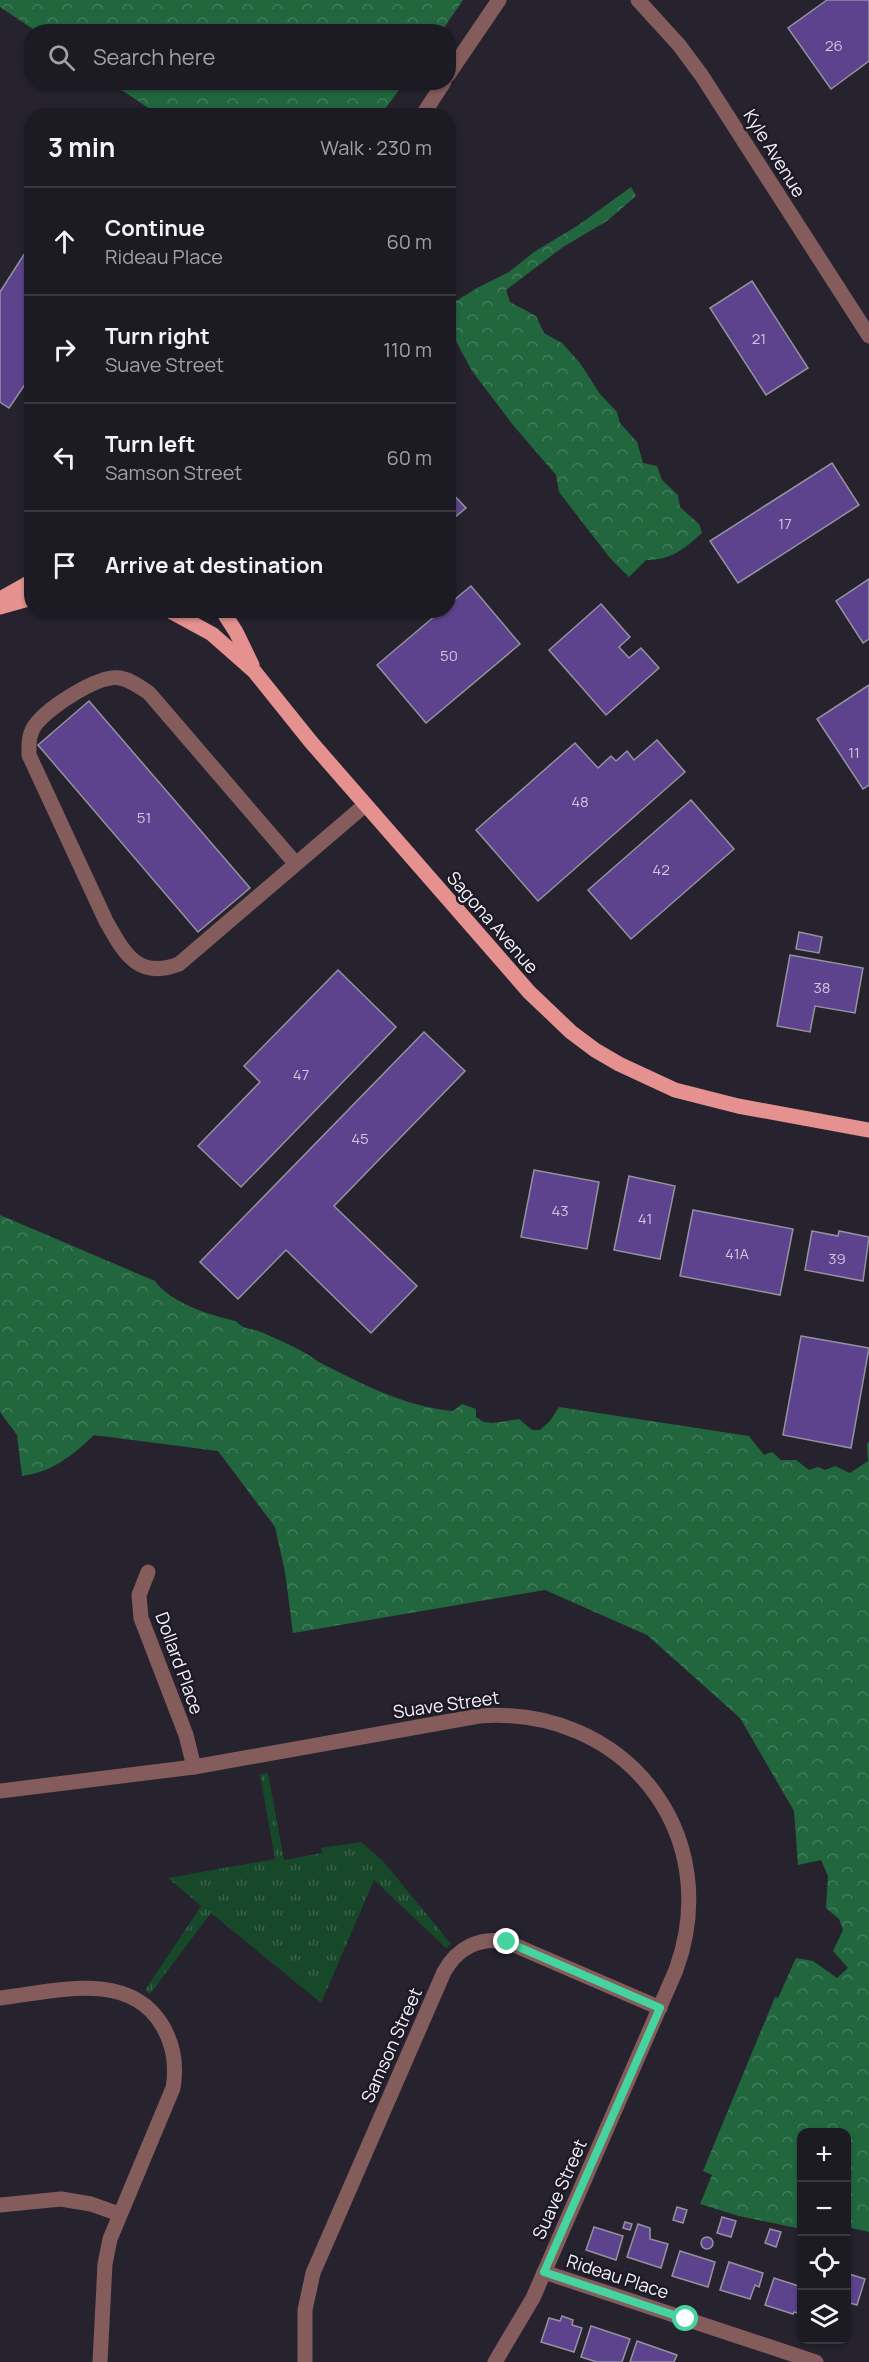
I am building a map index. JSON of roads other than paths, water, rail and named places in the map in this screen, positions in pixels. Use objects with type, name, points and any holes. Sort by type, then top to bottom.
[{"type":"main road","points":[[0,599],[24,586]]},
{"type":"main road","points":[[0,607],[24,600]]},
{"type":"main road","name":"Sagona Avenue","points":[[183,618],[212,634],[254,670],[311,742],[529,992],[571,1032],[594,1050],[675,1090],[738,1106],[869,1130]]},
{"type":"main road","points":[[227,618],[254,670]]},
{"type":"street","points":[[456,63],[499,0]]},
{"type":"street","name":"Kyle Avenue","points":[[638,0],[679,45],[702,76],[869,336]]},
{"type":"street","points":[[427,108],[439,90]]},
{"type":"street","points":[[296,864],[149,693],[134,683],[114,678],[92,684],[35,724],[28,737],[29,755],[106,921],[121,947],[132,960],[146,968],[164,970],[179,964],[366,805]]},
{"type":"street","name":"Dollard Place","points":[[148,1572],[139,1594],[141,1618],[186,1735],[194,1767]]},
{"type":"street","name":"Suave Street","points":[[0,1791],[194,1767],[496,1714],[555,1722],[594,1738],[624,1759],[651,1787],[670,1819],[684,1855],[689,1892],[688,1924],[682,1955],[523,2318],[495,2362]]},
{"type":"street","name":"Samson Street","points":[[304,2362],[304,2318],[314,2273],[444,1972],[455,1956],[481,1942],[499,1940],[507,1942],[660,2008]]},
{"type":"street","points":[[0,1998],[87,1988],[112,1989],[142,2003],[159,2020],[166,2032],[175,2059],[173,2088],[110,2239],[105,2264],[100,2362]]},
{"type":"street","points":[[0,2205],[69,2200],[91,2204],[119,2214]]},
{"type":"street","name":"Rideau Place","points":[[544,2272],[816,2362]]}]
